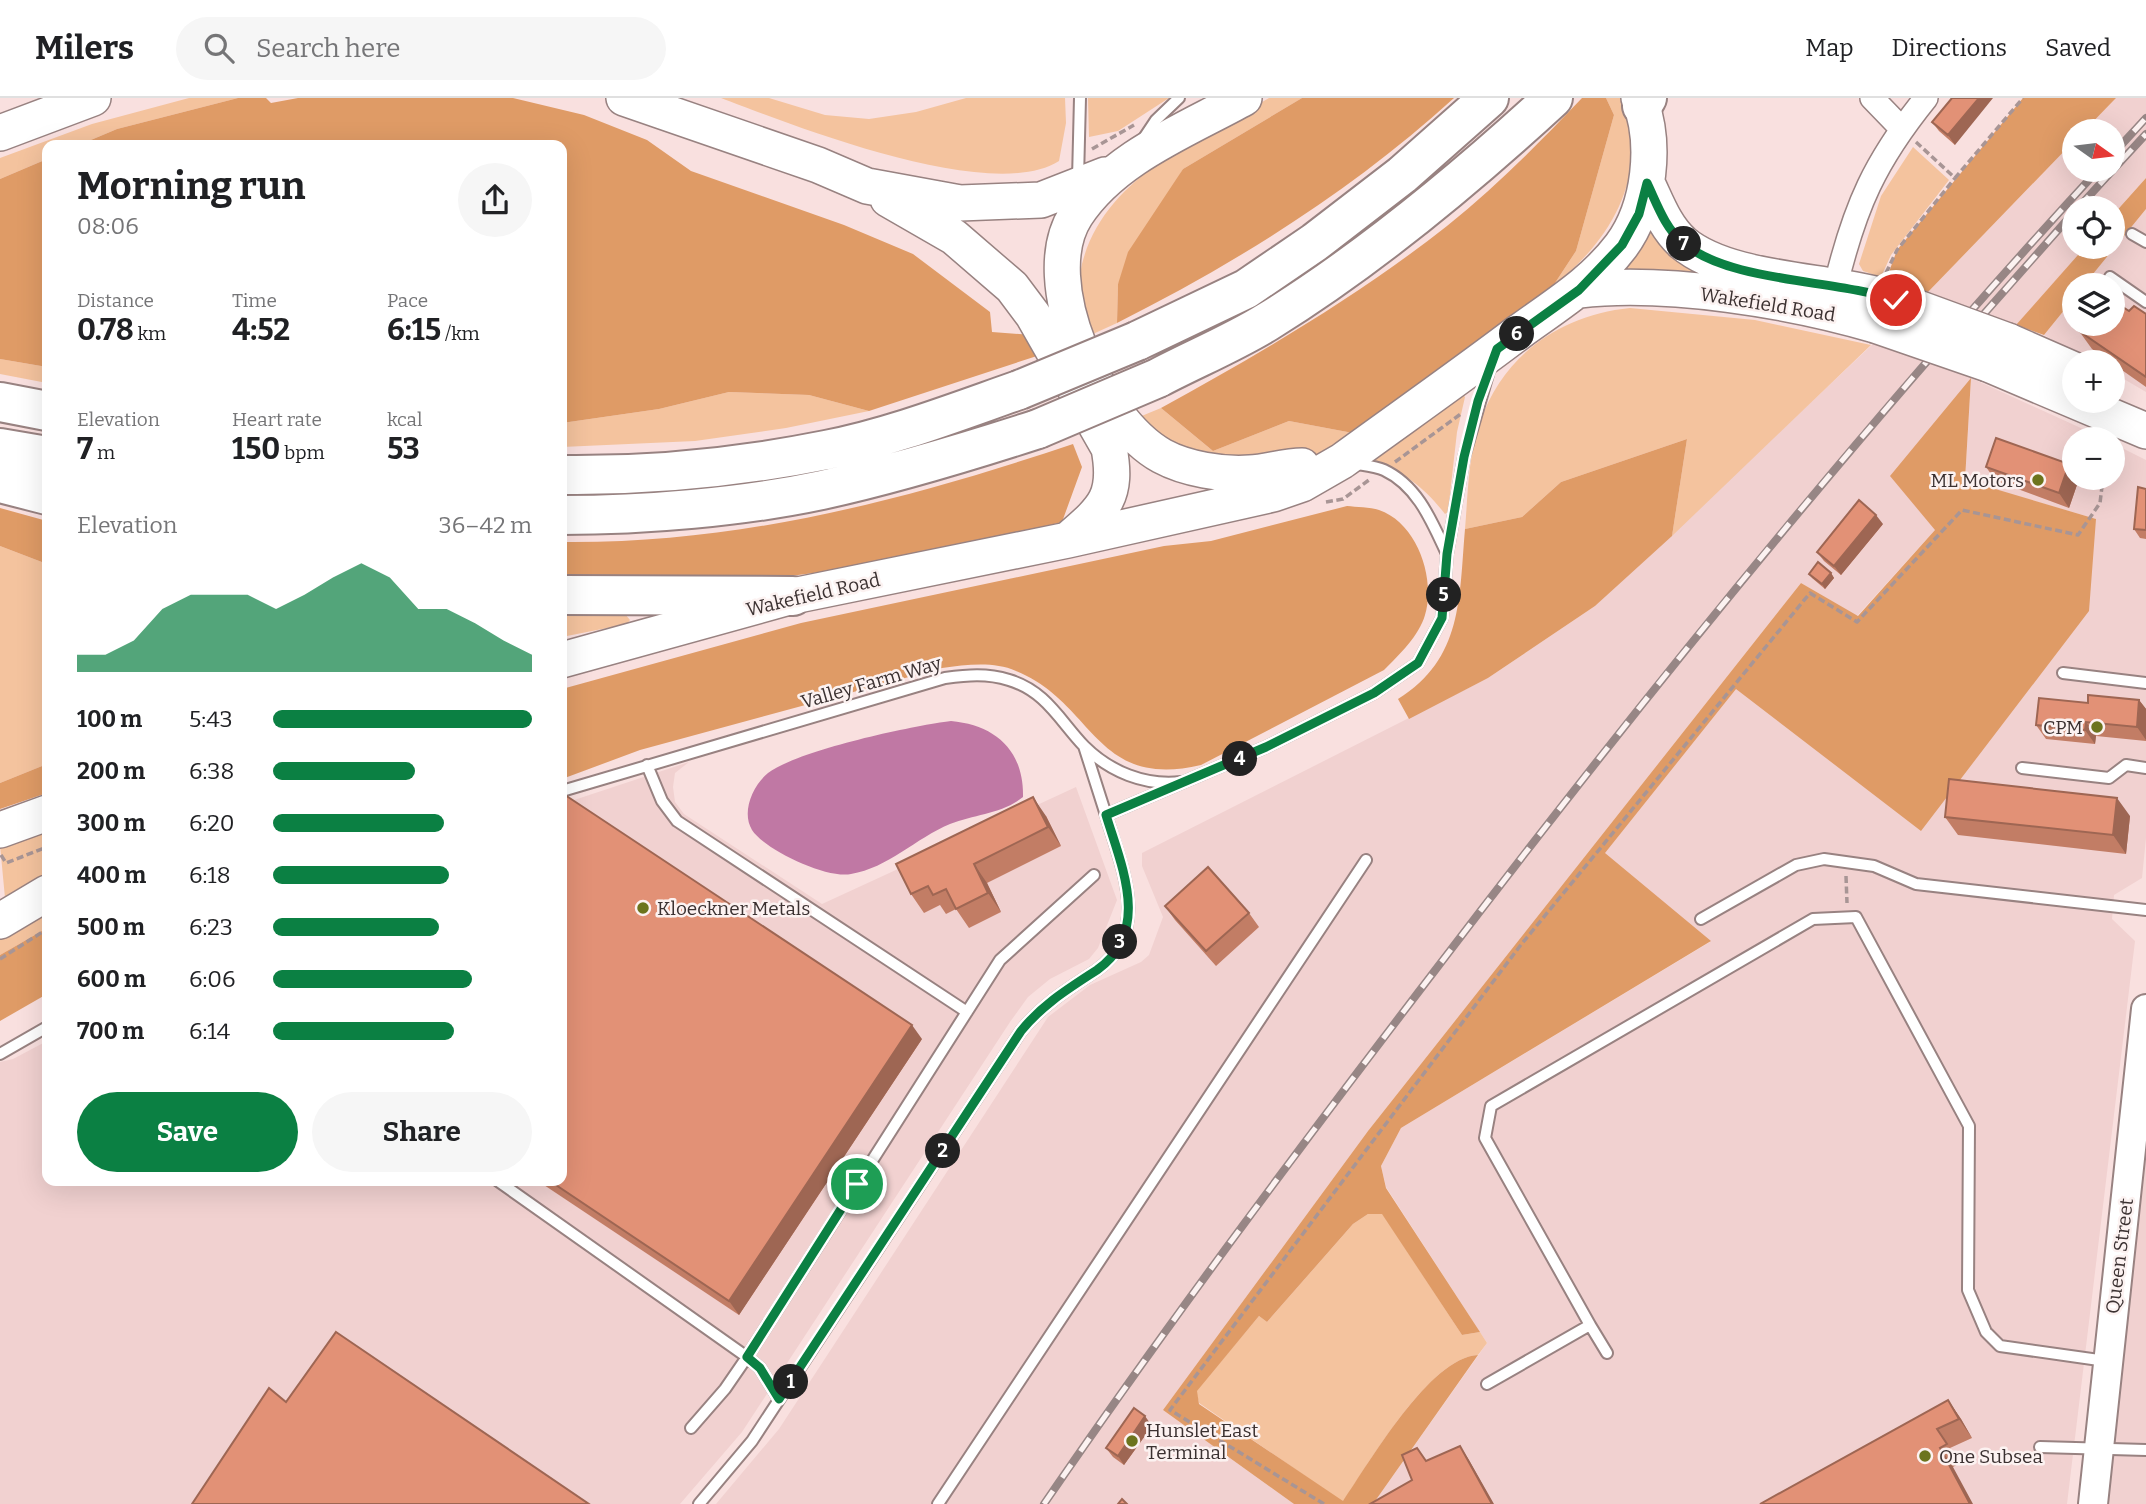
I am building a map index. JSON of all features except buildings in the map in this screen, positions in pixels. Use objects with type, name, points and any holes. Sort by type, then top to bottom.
[{"type":"highway","points":[[567,475],[660,471],[750,463],[827,450],[893,433],[1019,390],[1137,341],[1246,289],[1315,242],[1402,175],[1489,98]]},
{"type":"highway","points":[[567,515],[660,510],[818,491],[887,475],[1038,429],[1158,378],[1265,323],[1335,278],[1486,157],[1553,98]]},
{"type":"highway","points":[[0,402],[42,410]]},
{"type":"highway","points":[[0,448],[42,455]]},
{"type":"highway","points":[[0,483],[42,494]]},
{"type":"highway","points":[[567,595],[793,596]]},
{"type":"main road","points":[[0,132],[93,98]]},
{"type":"main road","points":[[624,98],[710,126],[867,186],[960,204],[990,205],[1041,200],[1076,202],[1122,167],[1244,98]]},
{"type":"main road","points":[[1643,101],[1648,155],[1647,183]]},
{"type":"main road","name":"Wakefield Road","points":[[1647,183],[1667,224],[1682,242],[1706,258],[1753,272],[1836,284],[1882,306],[1998,352],[2146,431]]},
{"type":"main road","name":"Wakefield Road","points":[[567,659],[793,596],[1068,540],[1273,494],[1338,464],[1579,290],[1622,245],[1639,214],[1647,183]]},
{"type":"main road","name":"Wakefield Road","points":[[867,186],[963,244],[1012,287],[1033,316],[1109,448],[1113,472],[1112,492],[1096,516],[1068,540]]},
{"type":"main road","points":[[1076,202],[1062,257],[1062,284],[1069,316],[1103,395],[1135,436],[1163,456],[1216,471],[1247,474],[1297,466],[1338,464]]},
{"type":"main road","name":"Wakefield Road","points":[[1579,290],[1654,286],[1781,304],[1882,306]]},
{"type":"main road","name":"Wakefield Road","points":[[1998,352],[2062,367]]},
{"type":"main road","points":[[2125,407],[2146,422]]},
{"type":"main road","points":[[0,830],[42,815]]},
{"type":"main road","points":[[0,921],[42,896]]},
{"type":"street","points":[[1872,98],[1901,128]]},
{"type":"street","points":[[1836,284],[1857,206],[1875,167],[1901,128],[1926,98]]},
{"type":"street","name":"Queen Street","points":[[2093,1504],[2107,1361],[2139,1150],[2146,1009]]},
{"type":"lane","points":[[1076,202],[1080,98]]},
{"type":"lane","points":[[1122,167],[1156,120],[1179,98]]},
{"type":"lane","points":[[682,105],[710,126]]},
{"type":"lane","points":[[2132,234],[2146,242]]},
{"type":"lane","points":[[2125,288],[2146,302]]},
{"type":"lane","points":[[1106,815],[1204,776],[1374,693],[1418,663],[1442,618],[1447,554],[1464,457],[1478,401],[1497,349]]},
{"type":"lane","points":[[1338,464],[1384,470],[1410,489],[1424,506],[1447,554]]},
{"type":"lane","points":[[2063,673],[2146,683]]},
{"type":"lane","name":"Valley Farm Way","points":[[567,789],[945,678],[968,675],[1012,681],[1032,692],[1064,719],[1084,746],[1115,769],[1151,783],[1179,782],[1204,776]]},
{"type":"lane","points":[[699,1504],[752,1441],[1021,1031],[1038,1010],[1100,968],[1116,951],[1126,928],[1130,904],[1084,746]]},
{"type":"lane","points":[[647,765],[662,801],[677,821],[967,1012]]},
{"type":"lane","points":[[2022,768],[2109,778],[2126,765],[2146,768]]},
{"type":"lane","points":[[1701,919],[1796,865],[1824,859],[1874,866],[1916,884],[2146,910]]},
{"type":"lane","points":[[938,1504],[1366,860]]},
{"type":"lane","points":[[691,1428],[725,1389],[747,1357],[1000,960],[1094,875]]},
{"type":"lane","points":[[1607,1353],[1485,1138],[1491,1107],[1813,919],[1856,917],[1969,1126],[1968,1290],[1986,1332],[2000,1346],[2107,1361]]},
{"type":"lane","points":[[0,1055],[42,1030]]},
{"type":"lane","points":[[505,1186],[747,1357],[760,1368],[779,1399]]},
{"type":"lane","points":[[1487,1384],[1590,1325]]},
{"type":"lane","points":[[2040,1447],[2146,1450]]},
{"type":"path","points":[[1882,306],[1897,250],[2023,98]]},
{"type":"path","points":[[1901,128],[1955,178]]},
{"type":"path","points":[[1324,1504],[1170,1410],[1520,946],[1811,593],[1857,622],[1962,510],[2078,535],[2100,503],[2102,490]]},
{"type":"path","points":[[0,853],[6,863],[42,850]]},
{"type":"path","points":[[1843,860],[1848,917]]},
{"type":"path","points":[[0,959],[42,932]]},
{"type":"shaded area","points":[[189,98],[238,98],[117,129],[91,140],[49,140],[92,124]]},
{"type":"shaded area","points":[[238,98],[266,98],[271,103],[298,98],[513,98],[584,115],[647,140],[691,171],[844,225],[913,254],[990,312],[992,332],[1032,335],[1040,355],[869,411],[809,395],[729,392],[659,409],[567,422],[567,140],[91,140],[117,129]]},
{"type":"shaded area","points":[[721,98],[769,98],[825,115],[869,119],[916,112],[966,98],[1065,98],[1066,123],[1059,161],[1028,172],[988,173],[942,167],[892,156],[795,126]]},
{"type":"shaded area","points":[[1088,98],[1169,98],[1118,131],[1089,137]]},
{"type":"shaded area","points":[[1269,98],[1302,98],[1183,169],[1118,284],[1117,323],[1082,339],[1079,311],[1080,273],[1093,234],[1111,207],[1132,184],[1158,164]]},
{"type":"shaded area","points":[[1302,98],[1454,98],[1335,194],[1250,249],[1117,323],[1118,284],[1128,252],[1183,169]]},
{"type":"shaded area","points":[[1582,98],[1606,98],[1614,115],[1576,251],[1553,286],[1353,433],[1289,421],[1213,451],[1161,408],[1308,323],[1413,252],[1500,180]]},
{"type":"shaded area","points":[[1606,98],[1621,98],[1629,126],[1632,153],[1628,179],[1608,226],[1574,268],[1553,286],[1576,251],[1614,115]]},
{"type":"shaded area","points":[[2023,98],[2116,98],[2096,119],[2062,119],[2062,153],[1928,292],[1886,280],[1897,250]]},
{"type":"shaded area","points":[[2116,98],[2146,98],[2146,178],[2125,201],[2125,196],[2062,196],[2062,259],[2075,259],[1971,378],[2079,427],[2062,427],[2062,490],[2125,490],[2125,450],[2146,460],[2146,838],[2142,878],[2114,895],[2112,919],[2135,941],[2067,1504],[1373,1504],[1487,1343],[1386,1187],[1381,1166],[1401,1128],[1710,942],[1604,853],[1736,688],[1921,830],[2096,519],[1965,481],[1971,379],[1935,530],[1857,616],[1801,583],[1368,1131],[1163,1410],[1294,1504],[716,1504],[779,1429],[1048,1017],[1090,985],[1141,962],[1149,955],[1163,917],[1142,866],[1142,853],[1488,678],[1595,606],[1928,292],[2062,153],[2062,182],[2125,182],[2125,119],[2096,119]]},
{"type":"shaded area","points":[[42,142],[42,161],[0,179],[0,158]]},
{"type":"shaded area","points":[[1913,147],[1949,180],[1891,255],[1881,277],[1863,271],[1859,264],[1881,196]]},
{"type":"shaded area","points":[[42,161],[42,366],[0,359],[0,179]]},
{"type":"shaded area","points":[[2146,178],[2146,209],[2125,235],[2125,201]]},
{"type":"shaded area","points":[[2146,209],[2146,392],[2125,380],[2125,350],[2071,350],[2044,335],[2062,313],[2062,336],[2125,336],[2125,273],[2094,273],[2105,259],[2125,259],[2125,235]]},
{"type":"shaded area","points":[[1660,225],[1848,294],[1607,269],[1637,227]]},
{"type":"shaded area","points":[[2074,259],[2105,259],[2094,273],[2062,273]]},
{"type":"shaded area","points":[[2062,273],[2062,313],[2044,335],[2016,325]]},
{"type":"shaded area","points":[[1630,308],[1755,320],[1871,345],[1672,536],[1687,439],[1561,482],[1522,517],[1465,529],[1469,475],[1476,435],[1491,398],[1504,376],[1538,342],[1559,329],[1581,319]]},
{"type":"shaded area","points":[[0,359],[42,366],[42,382],[0,374]]},
{"type":"shaded area","points":[[1971,378],[1965,480],[2096,519],[2089,611],[1921,831],[1736,689],[1605,853],[1711,941],[1401,1128],[1381,1166],[1386,1188],[1480,1332],[1462,1335],[1382,1214],[1368,1214],[1353,1224],[1267,1322],[1259,1316],[1197,1391],[1199,1404],[1343,1501],[1384,1439],[1421,1392],[1440,1373],[1459,1360],[1478,1355],[1373,1504],[1294,1504],[1163,1410],[1368,1131],[1801,583],[1858,616],[1935,530],[1890,476]]},
{"type":"shaded area","points":[[729,392],[809,395],[869,411],[786,428],[695,441],[567,447],[567,422],[659,409]]},
{"type":"shaded area","points":[[1461,392],[1465,397],[1457,432],[1448,512],[1445,514],[1430,496],[1413,482],[1373,460]]},
{"type":"shaded area","points":[[1161,408],[1213,451],[1289,421],[1353,433],[1317,458],[1220,470],[1127,422]]},
{"type":"shaded area","points":[[1687,439],[1672,536],[1595,606],[1488,678],[1409,719],[1398,699],[1419,683],[1435,665],[1454,625],[1465,529],[1522,517],[1561,482]]},
{"type":"shaded area","points":[[1073,444],[1082,467],[1062,522],[932,553],[800,575],[693,584],[567,583],[567,542],[628,541],[757,527],[885,500]]},
{"type":"shaded area","points":[[1347,506],[1379,510],[1404,527],[1420,554],[1428,585],[1425,615],[1408,645],[1384,670],[1201,765],[1166,769],[1138,765],[1116,755],[1042,685],[1007,668],[979,665],[942,668],[640,750],[567,777],[567,688],[801,623],[1164,546],[1211,541]]},
{"type":"shaded area","points":[[0,508],[42,520],[42,562],[0,546]]},
{"type":"shaded area","points":[[0,546],[42,562],[42,766],[0,783]]},
{"type":"shaded area","points":[[567,614],[625,614],[630,620],[627,624],[567,636]]},
{"type":"shaded area","points":[[951,721],[981,728],[1004,743],[1018,766],[1023,797],[997,810],[950,824],[877,866],[851,874],[827,872],[797,861],[770,846],[752,830],[748,807],[753,792],[768,773],[783,764],[856,740]]},
{"type":"shaded area","points":[[689,762],[675,773],[673,787],[675,802],[684,814],[822,904],[1076,787],[1117,900],[1098,948],[1089,959],[1050,979],[1028,997],[742,1432],[680,1504],[0,1504],[0,1062],[13,1059],[42,1044],[42,1186],[567,1186],[567,802]]},
{"type":"shaded area","points":[[42,766],[42,795],[0,809],[0,783]]},
{"type":"shaded area","points":[[42,830],[42,879],[5,898],[0,845]]},
{"type":"shaded area","points":[[42,908],[42,931],[0,955],[0,933]]},
{"type":"shaded area","points":[[42,931],[42,997],[0,1021],[0,955]]},
{"type":"shaded area","points":[[2146,1154],[2146,1504],[2106,1504]]},
{"type":"shaded area","points":[[1382,1213],[1462,1335],[1480,1332],[1487,1343],[1478,1355],[1459,1360],[1440,1373],[1421,1392],[1384,1439],[1343,1502],[1199,1403],[1196,1391],[1259,1316],[1267,1322],[1353,1224],[1368,1214]]},
{"type":"railway","points":[[2125,141],[2146,118]]},
{"type":"railway","points":[[2089,196],[2146,134]]},
{"type":"railway","points":[[1044,1504],[1138,1369],[1284,1170],[1592,767],[1840,463],[1924,364],[2087,182]]},
{"type":"railway","points":[[1983,315],[2062,226]]},
{"type":"place","name":"ML Motors","points":[[2038,480]]},
{"type":"place","name":"CPM","points":[[2097,727]]},
{"type":"place","name":"Kloeckner Metals","points":[[643,908]]},
{"type":"place","name":"Hunslet East Terminal","points":[[1132,1441]]},
{"type":"place","name":"One Subsea","points":[[1925,1456]]},
{"type":"route","points":[[857,1184],[747,1357],[760,1368],[779,1399],[1021,1031],[1038,1010],[1100,968],[1116,951],[1126,928],[1130,904],[1126,881],[1106,815],[1204,776],[1266,747],[1374,693],[1418,663],[1442,618],[1447,554],[1464,457],[1478,401],[1497,349],[1579,290],[1622,245],[1639,214],[1647,183],[1667,224],[1682,242],[1714,262],[1753,272],[1836,284],[1896,300]]}]
